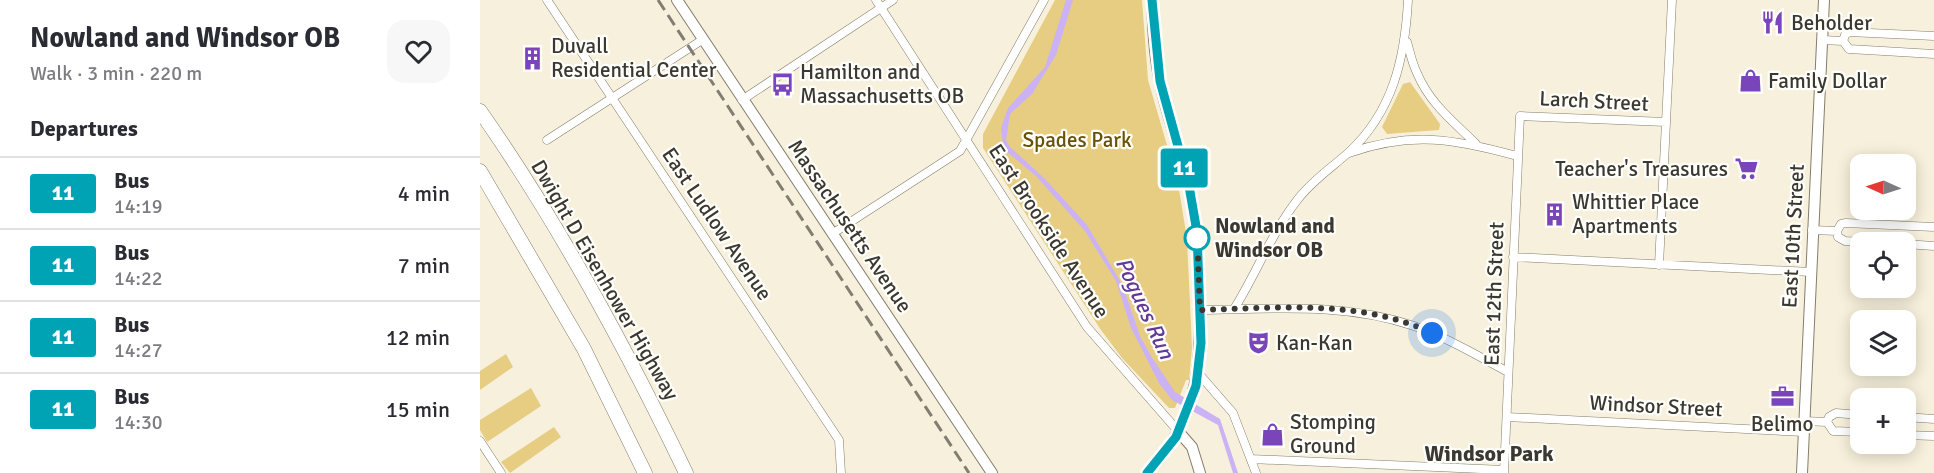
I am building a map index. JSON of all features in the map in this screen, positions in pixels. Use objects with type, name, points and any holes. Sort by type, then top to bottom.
[{"type":"highway","name":"Dwight D Eisenhower Highway","points":[[480,111],[532,190],[600,305],[686,473]]},
{"type":"highway","points":[[480,171],[584,348],[645,473]]},
{"type":"main road","name":"Massachusetts Avenue","points":[[677,0],[992,473]]},
{"type":"main road","points":[[1147,473],[1165,453],[1178,431],[1196,386],[1199,374],[1200,310],[1196,224],[1184,168],[1160,81],[1152,0]]},
{"type":"main road","name":"East 10th Street","points":[[1802,473],[1824,0]]},
{"type":"main road","name":"East Brookside Avenue","points":[[1178,431],[1191,444],[1200,473]]},
{"type":"street","name":"East Ludlow Avenue","points":[[547,0],[839,440],[841,473]]},
{"type":"street","name":"East Brookside Avenue","points":[[876,0],[1093,336],[1178,431]]},
{"type":"street","points":[[742,100],[893,0]]},
{"type":"street","points":[[832,234],[960,151],[968,141],[1044,0]]},
{"type":"street","points":[[1234,309],[1298,199],[1322,173],[1348,153],[1369,130],[1386,104],[1399,71],[1406,40],[1408,0]]},
{"type":"street","points":[[1659,265],[1672,0]]},
{"type":"street","points":[[1843,41],[1849,32],[1934,36]]},
{"type":"street","points":[[548,140],[702,40]]},
{"type":"street","points":[[1406,40],[1415,70],[1427,93],[1447,118],[1477,145]]},
{"type":"street","points":[[1822,40],[1843,41],[1850,50],[1934,54]]},
{"type":"street","name":"Larch Street","points":[[1520,116],[1666,122]]},
{"type":"street","name":"East 12th Street","points":[[1504,471],[1520,116]]},
{"type":"street","points":[[1348,153],[1389,141],[1413,138],[1448,139],[1517,156]]},
{"type":"street","points":[[1850,241],[1838,237],[1837,231],[1841,224],[1934,227]]},
{"type":"street","points":[[1812,230],[1837,231]]},
{"type":"street","points":[[1916,245],[1934,246]]},
{"type":"street","points":[[1513,257],[1810,273]]},
{"type":"street","points":[[1200,310],[1318,308],[1378,315],[1422,329],[1509,372]]},
{"type":"street","points":[[1199,374],[1233,413],[1256,473]]},
{"type":"street","points":[[1850,415],[1836,414],[1829,417],[1827,422],[1833,431],[1850,432]]},
{"type":"street","name":"Windsor Street","points":[[1507,417],[1804,426],[1827,422]]},
{"type":"street","points":[[1916,418],[1934,419]]},
{"type":"street","points":[[1916,435],[1934,436]]},
{"type":"street","points":[[480,441],[501,473]]},
{"type":"street","points":[[1251,459],[1504,471]]},
{"type":"green space","name":"Spades Park","points":[[1055,0],[1142,0],[1148,80],[1178,183],[1187,239],[1192,348],[1189,380],[1186,380],[1175,408],[1169,408],[1122,358],[1101,330],[983,148],[983,134]]},
{"type":"green space","points":[[1410,82],[1440,124],[1439,130],[1387,134],[1382,127],[1403,84]]},
{"type":"green space","points":[[506,354],[513,367],[480,390],[480,371]]},
{"type":"green space","points":[[531,388],[541,406],[487,442],[480,430],[480,420]]},
{"type":"green space","points":[[554,427],[561,437],[510,473],[501,462]]},
{"type":"shaded area","points":[[1066,0],[1073,0],[1056,55],[1032,94],[1010,114],[1006,140],[1010,147],[1045,179],[1087,225],[1123,286],[1140,336],[1151,356],[1175,392],[1220,419],[1238,473],[1233,473],[1218,425],[1172,400],[1159,383],[1131,328],[1116,281],[1085,231],[1036,176],[1006,151],[1003,144],[1001,128],[1008,108],[1045,67]]},
{"type":"railway","points":[[658,0],[969,473]]},
{"type":"bus line","name":"11","points":[[1147,473],[1176,437],[1196,386],[1201,343],[1197,232],[1189,186],[1168,117],[1157,66],[1152,0]]},
{"type":"place","name":"Beholder","points":[[1773,23]]},
{"type":"place","name":"Duvall Residential Center","points":[[533,58]]},
{"type":"place","name":"Family Dollar","points":[[1750,81]]},
{"type":"place","name":"Hamilton and Massachusetts OB","points":[[782,84]]},
{"type":"place","name":"Teacher's Treasures","points":[[1746,169]]},
{"type":"place","name":"Whittier Place Apartments","points":[[1554,214]]},
{"type":"place","name":"Nowland and Windsor OB","points":[[1197,238]]},
{"type":"place","name":"Kan-Kan","points":[[1258,343]]},
{"type":"place","name":"Belimo","points":[[1782,396]]},
{"type":"place","name":"Stomping Ground","points":[[1272,434]]},
{"type":"district","name":"Windsor Park","points":[[1489,453]]},
{"type":"route","points":[[1197,238],[1197,232],[1200,310],[1300,307],[1336,309],[1384,317],[1432,333]]},
{"type":"water label","name":"Pogues Run","points":[[1145,308]]}]
